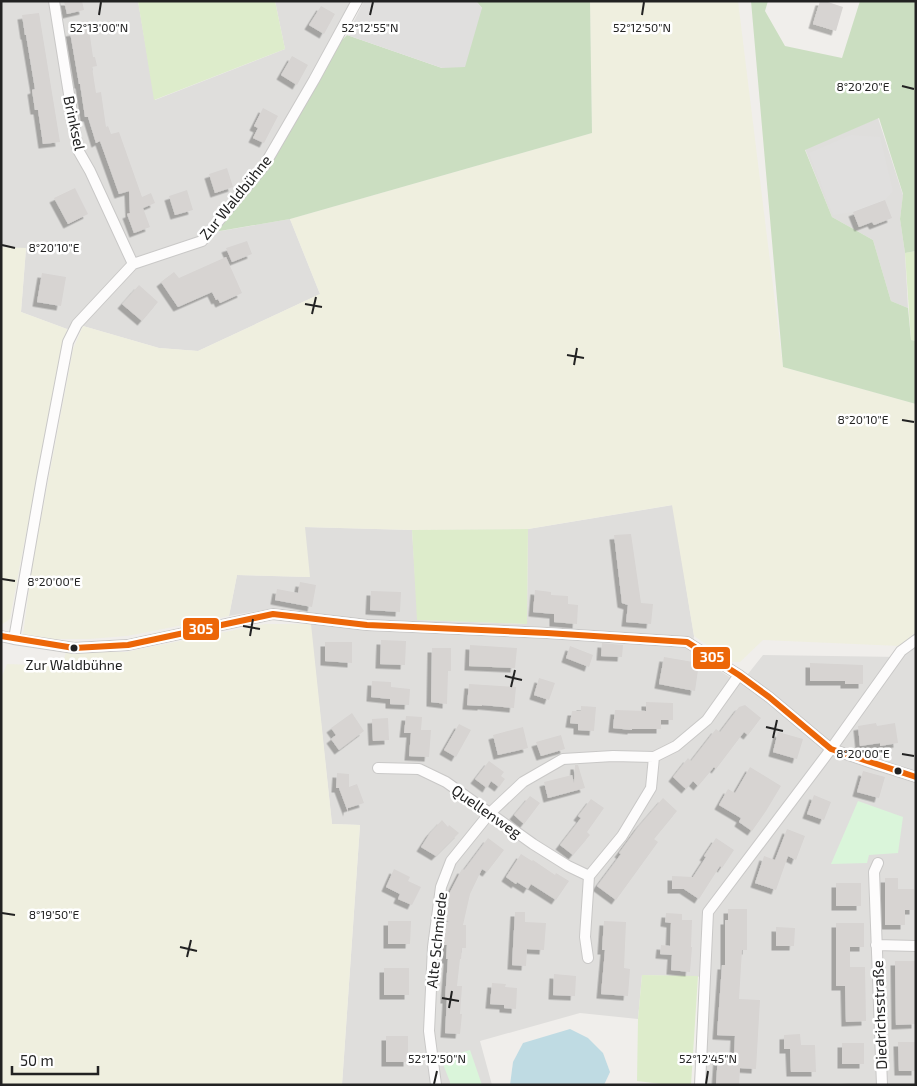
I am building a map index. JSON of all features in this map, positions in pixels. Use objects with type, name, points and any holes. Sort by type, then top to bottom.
[{"type":"street","name":"Brinksel","points":[[54,1],[78,150],[90,171],[133,264]]},
{"type":"street","name":"Zur Waldbühne","points":[[14,640],[68,342],[77,324],[133,264],[202,241],[264,166],[357,1]]},
{"type":"street","points":[[1,636],[14,640],[74,648],[128,645],[273,614],[368,624],[556,633],[688,642],[769,697],[830,749],[916,777]]},
{"type":"street","points":[[700,1085],[708,912],[902,651],[916,640]]},
{"type":"street","name":"Alte Schmiede","points":[[436,1085],[429,1031],[433,947],[441,886],[451,861],[489,814],[523,782],[563,760],[613,756],[654,757],[676,746],[707,720],[739,675]]},
{"type":"street","points":[[588,958],[585,938],[589,876],[622,836],[651,788],[654,757]]},
{"type":"street","name":"Quellenweg","points":[[378,768],[420,769],[446,782],[532,844],[568,866],[589,876]]},
{"type":"street","name":"Diedrichsstraße","points":[[878,863],[874,872],[882,1085]]},
{"type":"street","name":"Diedrichsstraße","points":[[876,945],[916,946]]},
{"type":"shaded area","points":[[1,1],[138,1],[155,100],[285,49],[275,1],[351,1],[331,38],[340,42],[319,82],[267,168],[215,232],[290,219],[320,294],[198,351],[159,348],[83,326],[67,329],[21,312],[26,249],[1,247]]},
{"type":"shaded area","points":[[364,1],[476,1],[482,8],[465,67],[442,68],[347,35]]},
{"type":"shaded area","points":[[878,118],[903,195],[900,219],[905,253],[908,308],[891,301],[873,240],[832,217],[805,149]]},
{"type":"shaded area","points":[[851,135],[880,137],[893,191],[885,200],[853,212],[833,215],[809,153]]},
{"type":"shaded area","points":[[673,505],[694,636],[692,652],[740,684],[763,655],[900,657],[900,646],[916,632],[916,1085],[838,1083],[704,1085],[709,977],[642,975],[638,1019],[580,1013],[480,1041],[492,1085],[342,1085],[360,825],[332,824],[309,612],[275,608],[229,616],[237,575],[309,577],[304,527],[412,530],[418,620],[527,624],[528,529]]},
{"type":"green space","points":[[138,1],[275,1],[285,49],[154,100]]},
{"type":"green space","points":[[476,1],[590,1],[592,133],[290,219],[214,232],[267,168],[319,82],[340,42],[347,35],[442,68],[482,8]]},
{"type":"green space","points":[[590,1],[738,1],[783,367],[916,404],[916,632],[900,646],[763,640],[740,662],[732,662],[694,636],[672,505],[528,529],[412,530],[305,527],[310,577],[237,575],[229,616],[127,636],[54,639],[23,635],[32,566],[73,349],[83,326],[159,348],[198,351],[320,294],[290,219],[592,133]]},
{"type":"green space","points":[[751,1],[768,1],[765,11],[785,46],[842,58],[860,1],[916,1],[916,251],[905,253],[900,219],[903,194],[879,118],[805,150],[832,217],[873,240],[891,301],[908,308],[911,340],[916,341],[916,404],[783,367]]},
{"type":"green space","points":[[1,247],[26,248],[21,312],[67,329],[10,619],[1,625]]},
{"type":"green space","points":[[916,251],[916,341],[911,340],[905,253]]},
{"type":"green space","points":[[528,529],[527,624],[417,620],[412,530]]},
{"type":"green space","points":[[265,624],[311,624],[332,824],[360,825],[342,1085],[1,1084],[1,678],[7,664],[62,666],[66,652],[126,652]]},
{"type":"green space","points":[[858,801],[903,817],[898,853],[869,855],[867,863],[831,864]]},
{"type":"green space","points":[[642,975],[698,976],[691,1085],[670,1085],[637,1081],[638,1019]]},
{"type":"green space","points":[[470,1050],[482,1085],[450,1085],[441,1059]]},
{"type":"water","points":[[570,1029],[588,1038],[603,1053],[610,1072],[604,1085],[510,1085],[513,1062],[523,1043]]},
{"type":"building","points":[[64,1],[82,1],[84,10],[67,14]]},
{"type":"building","points":[[820,1],[843,7],[836,31],[813,24]]},
{"type":"building","points":[[321,6],[335,14],[324,34],[309,25]]},
{"type":"building","points":[[39,13],[60,142],[43,144],[38,110],[35,110],[32,90],[35,89],[22,15]]},
{"type":"building","points":[[89,29],[93,57],[95,57],[97,66],[92,67],[96,93],[101,92],[106,127],[108,126],[111,134],[119,132],[142,197],[151,193],[155,203],[143,208],[150,227],[134,233],[127,214],[130,213],[129,191],[119,194],[100,141],[96,143],[88,117],[85,117],[70,32]]},
{"type":"building","points":[[292,56],[308,65],[297,85],[281,75]]},
{"type":"building","points":[[263,108],[278,116],[264,143],[253,138],[258,128],[254,126]]},
{"type":"building","points":[[227,168],[233,187],[215,193],[209,174]]},
{"type":"building","points":[[75,188],[88,214],[68,224],[54,198]]},
{"type":"building","points":[[187,190],[193,210],[175,215],[169,196]]},
{"type":"building","points":[[885,200],[892,218],[874,225],[872,222],[859,227],[853,212]]},
{"type":"building","points":[[247,241],[252,254],[232,262],[226,248]]},
{"type":"building","points":[[226,257],[242,293],[220,303],[212,292],[178,307],[161,282],[174,272],[179,278]]},
{"type":"building","points":[[42,273],[66,277],[61,306],[37,302]]},
{"type":"building","points":[[139,285],[158,302],[142,321],[122,304]]},
{"type":"building","points":[[631,534],[641,603],[653,604],[651,624],[626,622],[628,605],[622,603],[614,535]]},
{"type":"building","points":[[300,582],[316,585],[312,607],[275,600],[277,589],[298,593]]},
{"type":"building","points":[[535,590],[551,592],[551,595],[568,596],[568,604],[578,605],[577,624],[554,622],[554,614],[533,612]]},
{"type":"building","points":[[371,591],[401,592],[400,612],[370,610]]},
{"type":"building","points":[[381,640],[406,641],[405,665],[380,664]]},
{"type":"building","points":[[325,642],[352,642],[352,663],[325,661]]},
{"type":"building","points":[[602,643],[623,645],[622,657],[601,656]]},
{"type":"building","points":[[470,645],[517,648],[515,668],[469,666]]},
{"type":"building","points":[[570,646],[593,655],[589,667],[566,658]]},
{"type":"building","points":[[432,648],[451,648],[451,671],[448,671],[447,704],[431,702]]},
{"type":"building","points":[[664,657],[699,663],[695,691],[659,684]]},
{"type":"building","points":[[810,663],[863,665],[863,684],[845,684],[845,681],[810,681]]},
{"type":"building","points":[[539,678],[555,683],[549,700],[534,695]]},
{"type":"building","points":[[372,681],[391,682],[391,687],[410,689],[409,705],[390,704],[390,699],[371,697]]},
{"type":"building","points":[[469,684],[516,687],[514,708],[467,705]]},
{"type":"building","points":[[646,702],[673,703],[673,720],[661,720],[661,729],[632,730],[613,728],[615,710],[646,711]]},
{"type":"building","points":[[745,705],[761,718],[748,735],[744,732],[716,769],[714,767],[698,786],[693,781],[686,789],[673,777],[688,758],[691,761],[716,729],[720,732],[739,707]]},
{"type":"building","points":[[581,706],[596,707],[594,731],[578,730],[578,724],[570,723],[572,711],[581,711]]},
{"type":"building","points":[[352,713],[364,731],[339,750],[331,739],[336,735],[331,728]]},
{"type":"building","points":[[406,716],[422,717],[421,730],[431,730],[429,757],[409,756],[411,733],[404,733]]},
{"type":"building","points":[[388,718],[389,740],[373,741],[372,719]]},
{"type":"building","points":[[876,723],[877,726],[895,723],[898,743],[880,746],[880,743],[860,746],[858,726]]},
{"type":"building","points":[[459,724],[471,730],[456,757],[444,750]]},
{"type":"building","points":[[523,727],[528,748],[498,755],[493,735]]},
{"type":"building","points":[[778,732],[803,739],[797,759],[773,752]]},
{"type":"building","points":[[561,735],[565,749],[541,756],[536,742]]},
{"type":"building","points":[[489,761],[504,772],[501,776],[505,779],[499,787],[491,781],[487,788],[475,779]]},
{"type":"building","points":[[575,765],[578,765],[585,788],[548,798],[544,782],[572,775],[574,783]]},
{"type":"building","points":[[750,767],[781,786],[752,831],[739,822],[741,818],[719,805],[728,789],[735,793]]},
{"type":"building","points":[[863,771],[885,777],[879,798],[857,792]]},
{"type":"building","points":[[337,773],[349,774],[349,787],[357,784],[364,803],[348,808],[348,812],[339,788],[336,788]]},
{"type":"building","points":[[814,795],[831,802],[824,820],[807,814]]},
{"type":"building","points":[[530,796],[540,803],[524,824],[514,815]]},
{"type":"building","points":[[663,798],[677,811],[654,839],[658,842],[616,900],[597,886],[638,827]]},
{"type":"building","points":[[591,799],[604,808],[587,832],[590,835],[573,855],[560,845],[581,818],[578,816]]},
{"type":"building","points":[[442,820],[448,827],[449,825],[459,833],[436,856],[421,847]]},
{"type":"building","points":[[787,829],[805,836],[796,860],[788,856],[776,890],[755,883],[764,856],[775,860]]},
{"type":"building","points":[[488,838],[504,850],[487,872],[482,869],[470,894],[463,925],[466,925],[466,948],[462,948],[457,986],[462,986],[460,1034],[445,1033],[448,959],[446,959],[447,945],[443,945],[444,922],[449,922],[444,917],[449,894],[462,869],[464,870]]},
{"type":"building","points":[[716,838],[734,850],[722,868],[720,866],[699,899],[684,889],[672,889],[672,876],[693,877]]},
{"type":"building","points":[[521,854],[555,875],[556,873],[569,881],[556,900],[531,884],[528,889],[506,877]]},
{"type":"building","points":[[394,869],[410,877],[408,881],[421,887],[412,905],[398,899],[400,894],[386,887]]},
{"type":"building","points":[[885,878],[898,878],[898,889],[914,889],[914,910],[905,910],[905,925],[885,925]]},
{"type":"building","points":[[836,883],[861,883],[861,906],[836,906]]},
{"type":"building","points":[[728,909],[747,909],[747,950],[742,950],[739,999],[760,1000],[756,1069],[740,1068],[739,1085],[716,1084],[718,1056],[734,1056],[735,1036],[717,1035],[722,965],[725,965],[725,920],[728,920]]},
{"type":"building","points":[[515,912],[525,912],[525,922],[546,923],[544,950],[527,949],[526,966],[512,965]]},
{"type":"building","points":[[666,913],[682,914],[682,920],[692,920],[690,972],[671,970],[672,955],[660,954],[661,945],[670,946],[671,923],[665,922]]},
{"type":"building","points":[[388,921],[411,921],[410,944],[388,944]]},
{"type":"building","points":[[604,921],[626,922],[624,968],[630,969],[628,996],[601,994],[605,950],[602,950]]},
{"type":"building","points":[[836,923],[864,923],[864,947],[850,947],[850,967],[865,967],[866,1021],[846,1022],[845,986],[836,986]]},
{"type":"building","points":[[776,927],[795,928],[794,946],[776,946]]},
{"type":"building","points":[[895,961],[916,961],[916,1024],[896,1025]]},
{"type":"building","points":[[384,968],[409,968],[409,995],[384,995]]},
{"type":"building","points":[[554,974],[576,976],[575,996],[553,995]]},
{"type":"building","points":[[492,983],[506,984],[505,987],[517,988],[516,1009],[504,1008],[504,1005],[490,1004]]},
{"type":"building","points":[[800,1034],[801,1045],[815,1045],[816,1072],[791,1072],[790,1049],[784,1049],[784,1035]]},
{"type":"building","points":[[386,1036],[408,1036],[408,1062],[386,1062]]},
{"type":"building","points":[[898,1042],[916,1042],[916,1071],[899,1071]]},
{"type":"building","points":[[842,1043],[864,1043],[864,1064],[842,1064]]},
{"type":"transit line","name":"305","points":[[1,636],[74,648],[128,645],[273,614],[367,625],[547,633],[687,642],[739,675],[769,697],[831,749],[916,777]]},
{"type":"place","name":"Zur Waldbühne","points":[[74,648]]}]
